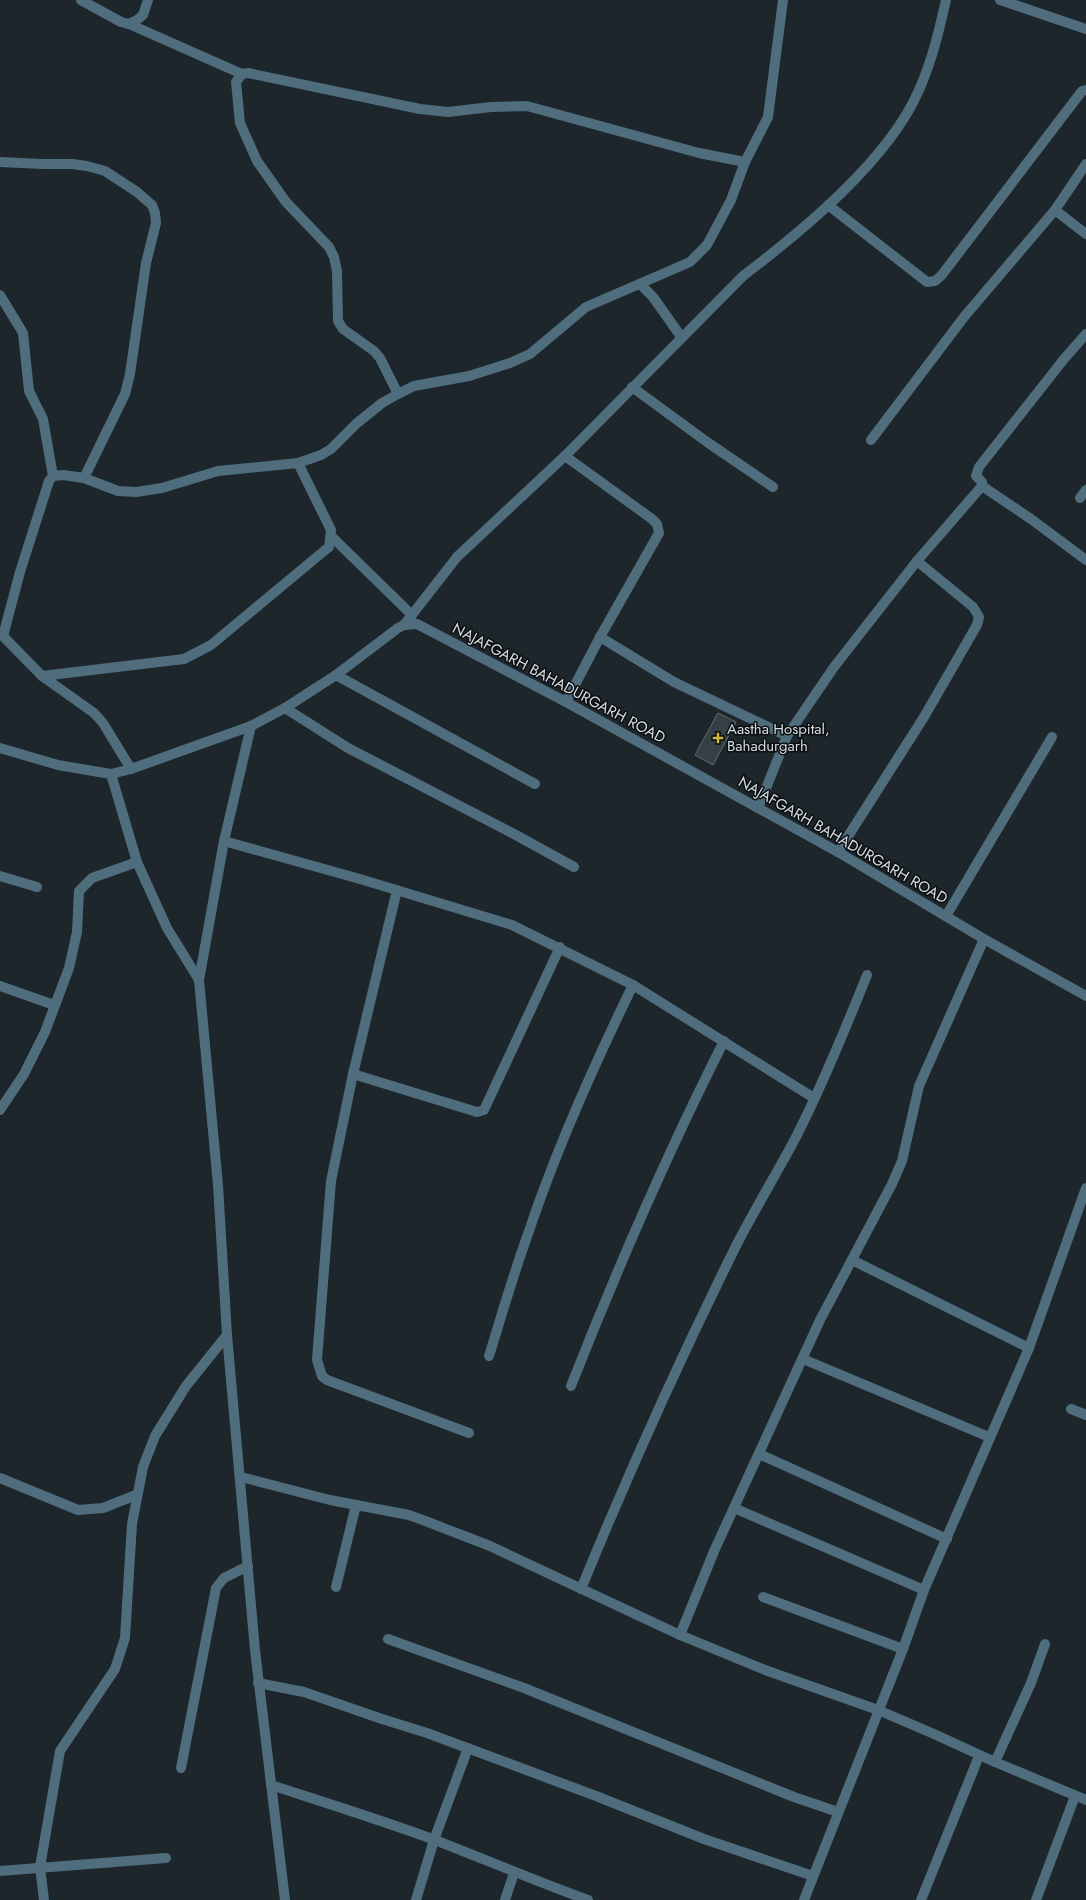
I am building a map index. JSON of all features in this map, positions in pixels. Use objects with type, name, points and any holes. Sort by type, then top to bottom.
[{"type":"street","points":[[81,0],[121,22],[129,24],[242,74],[248,73],[420,109],[448,112],[491,106],[526,106],[699,154],[745,162]]},
{"type":"street","points":[[129,24],[138,20],[143,15],[148,0]]},
{"type":"street","points":[[132,769],[103,723],[94,713],[42,676],[2,635],[49,481],[53,476],[63,475],[84,478],[118,491],[136,492],[162,488],[218,471],[298,462],[321,455],[331,449],[356,424],[382,403],[398,394],[414,386],[469,376],[510,364],[530,354],[586,307],[690,262],[698,256],[707,245],[731,200],[745,162],[768,117],[782,0]]},
{"type":"street","points":[[0,748],[58,765],[111,774],[132,769],[251,726],[285,708],[336,675],[404,624],[457,557],[565,456],[632,386],[682,338],[742,276],[772,254],[828,205],[872,160],[898,125],[918,92],[935,48],[946,0]]},
{"type":"street","points":[[1000,0],[1086,29]]},
{"type":"street","points":[[242,74],[236,82],[240,122],[257,161],[286,202],[329,247],[334,257],[337,271],[338,321],[343,329],[374,351],[380,358],[398,394]]},
{"type":"street","points":[[828,205],[927,282],[935,281],[941,276],[1082,91],[1086,90]]},
{"type":"street","points":[[0,162],[72,164],[105,171],[137,192],[152,205],[155,213],[156,223],[146,263],[130,374],[125,394],[84,478]]},
{"type":"street","points":[[871,440],[964,317],[1055,210],[1086,164]]},
{"type":"street","points":[[1055,210],[1086,234]]},
{"type":"street","points":[[640,284],[654,298],[682,338]]},
{"type":"street","points":[[0,296],[23,333],[29,391],[43,419],[53,476]]},
{"type":"street","points":[[1086,334],[1064,359],[979,467],[976,476],[982,482],[982,486],[1031,519],[1086,560]]},
{"type":"street","points":[[632,386],[689,430],[773,487]]},
{"type":"street","points":[[565,456],[652,519],[657,524],[659,533],[600,637],[566,702]]},
{"type":"street","points":[[42,676],[184,659],[198,653],[211,645],[329,547],[331,536],[330,530],[298,462]]},
{"type":"street","points":[[758,808],[787,736],[834,667],[917,561],[982,486]]},
{"type":"street","points":[[331,536],[412,615]]},
{"type":"street","points":[[838,852],[924,717],[977,626],[978,617],[973,607],[917,561]]},
{"type":"street","name":"NAJAFGARH BAHADURGARH ROAD","points":[[404,624],[416,624],[423,627],[566,702],[838,852],[1086,996]]},
{"type":"street","points":[[600,637],[674,682],[787,736]]},
{"type":"street","points":[[336,675],[535,784]]},
{"type":"street","points":[[285,708],[348,748],[514,834],[574,867]]},
{"type":"street","points":[[251,726],[224,842],[199,980],[218,1185],[227,1335],[241,1477],[258,1683],[285,1900]]},
{"type":"street","points":[[946,916],[1052,737]]},
{"type":"street","points":[[111,774],[137,862],[166,928],[199,980]]},
{"type":"street","points":[[224,842],[397,890],[512,924],[633,985],[814,1098]]},
{"type":"street","points":[[0,1110],[24,1074],[45,1032],[68,968],[77,932],[78,891],[92,878],[137,862]]},
{"type":"street","points":[[0,876],[38,887]]},
{"type":"street","points":[[397,890],[352,1074],[331,1181],[317,1360],[319,1370],[322,1376],[327,1380],[469,1433]]},
{"type":"street","points":[[680,1635],[715,1549],[802,1358],[832,1296],[902,1161],[919,1086],[984,938]]},
{"type":"street","points":[[352,1074],[472,1111],[476,1112],[484,1110],[560,947]]},
{"type":"street","points":[[581,1589],[638,1454],[703,1314],[734,1249],[793,1142],[839,1047],[867,975]]},
{"type":"street","points":[[489,1356],[545,1186],[591,1071],[633,985]]},
{"type":"street","points":[[0,986],[54,1005]]},
{"type":"street","points":[[571,1386],[613,1280],[691,1106],[724,1041]]},
{"type":"street","points":[[804,1900],[903,1649],[924,1590],[947,1539],[989,1437],[1029,1348],[1086,1188]]},
{"type":"street","points":[[852,1260],[1029,1348]]},
{"type":"street","points":[[44,1900],[40,1867],[60,1751],[115,1669],[125,1638],[132,1524],[136,1495],[143,1467],[155,1436],[186,1386],[227,1335]]},
{"type":"street","points":[[802,1358],[989,1437]]},
{"type":"street","points":[[1071,1409],[1086,1415]]},
{"type":"street","points":[[759,1454],[947,1539]]},
{"type":"street","points":[[241,1477],[330,1500],[415,1517],[490,1546],[680,1635],[765,1670],[878,1710],[934,1734],[979,1756],[1086,1800]]},
{"type":"street","points":[[0,1478],[78,1510],[103,1508],[136,1495]]},
{"type":"street","points":[[336,1587],[356,1505]]},
{"type":"street","points":[[734,1508],[924,1590]]},
{"type":"street","points":[[181,1768],[216,1588],[224,1578],[248,1566]]},
{"type":"street","points":[[763,1597],[903,1649]]},
{"type":"street","points":[[388,1639],[524,1688],[794,1797],[838,1812]]},
{"type":"street","points":[[995,1762],[1031,1683],[1045,1644]]},
{"type":"street","points":[[258,1683],[304,1692],[468,1748],[704,1839],[813,1876]]},
{"type":"street","points":[[416,1900],[434,1840],[468,1748]]},
{"type":"street","points":[[921,1900],[979,1756]]},
{"type":"street","points":[[271,1785],[357,1812],[434,1840],[514,1873],[588,1900]]},
{"type":"street","points":[[1036,1900],[1075,1796]]},
{"type":"street","points":[[0,1871],[166,1858]]},
{"type":"street","points":[[505,1900],[514,1873]]},
{"type":"building","points":[[718,713],[736,722],[713,765],[695,755]]},
{"type":"place","name":"Aastha Hospital, Bahadurgarh","points":[[718,738]]}]
